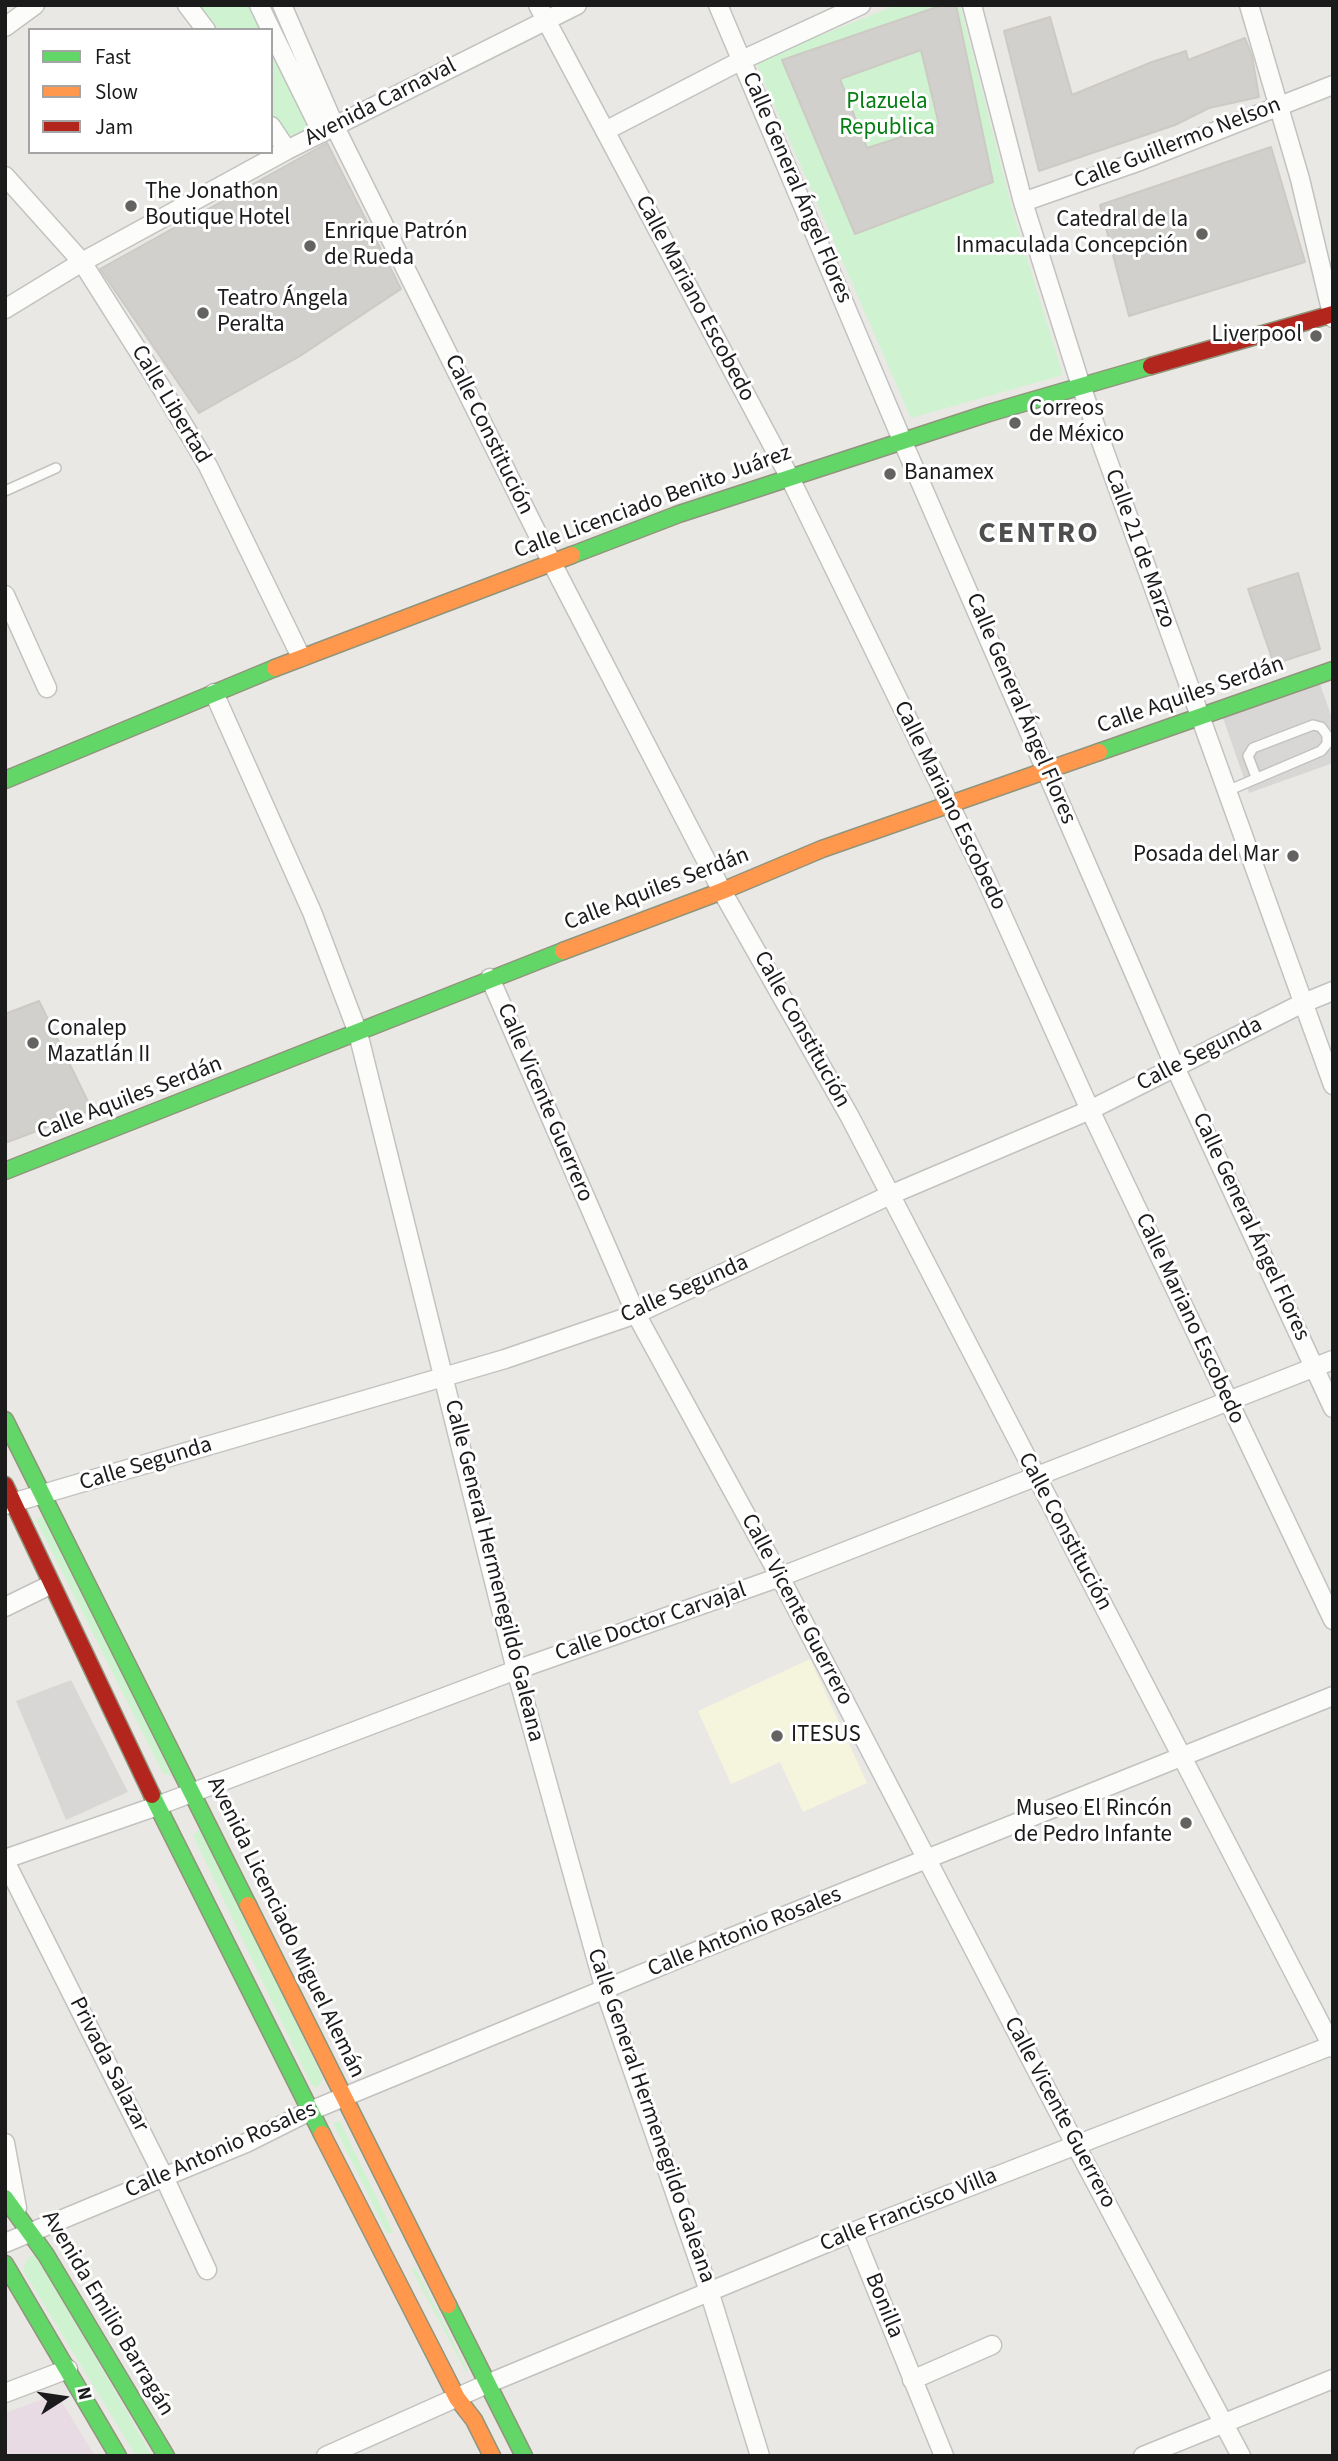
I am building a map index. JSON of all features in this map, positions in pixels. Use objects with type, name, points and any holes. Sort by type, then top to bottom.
[{"type":"street","points":[[5,27],[35,5]]},
{"type":"street","points":[[187,5],[204,28]]},
{"type":"street","points":[[259,5],[270,28]]},
{"type":"street","name":"Calle Constitución","points":[[282,5],[328,130],[722,891],[850,1117],[1332,2046]]},
{"type":"street","name":"Avenida Carnaval","points":[[5,309],[82,262],[542,13],[577,5]]},
{"type":"street","name":"Calle General Ángel Flores","points":[[718,5],[902,440],[1175,1067],[1333,1408]]},
{"type":"street","points":[[605,131],[742,60],[861,5]]},
{"type":"street","name":"Calle 21 de Marzo","points":[[972,5],[1023,202],[1081,386],[1301,1004],[1333,1085]]},
{"type":"street","points":[[1249,5],[1300,179],[1332,315]]},
{"type":"street","name":"Calle Mariano Escobedo","points":[[542,13],[790,478],[986,879],[1090,1110],[1333,1620]]},
{"type":"street","points":[[273,34],[328,130]]},
{"type":"street","name":"Calle Guillermo Nelson","points":[[1023,202],[1140,161],[1333,85]]},
{"type":"street","points":[[273,129],[287,150]]},
{"type":"street","name":"Calle Libertad","points":[[5,176],[82,262],[208,466],[301,657]]},
{"type":"street","name":"Calle Licenciado Benito Juárez","points":[[5,780],[301,657],[679,514],[902,440],[1332,315]]},
{"type":"street","points":[[5,595],[47,688]]},
{"type":"street","name":"Calle Aquiles Serdán","points":[[5,1171],[358,1033],[490,978],[722,891],[822,849],[1333,670]]},
{"type":"street","name":"Calle General Hermenegildo Galeana","points":[[214,693],[312,912],[358,1033],[516,1670],[605,1990],[710,2294],[760,2456]]},
{"type":"street","name":"Calle Vicente Guerrero","points":[[490,978],[636,1314],[780,1577],[1074,2144],[1241,2456]]},
{"type":"street","name":"Calle Segunda","points":[[9,1504],[43,1497],[505,1359],[636,1314],[890,1195],[1090,1110],[1301,1004],[1333,992]]},
{"type":"street","name":"Calle Doctor Carvajal","points":[[5,1860],[192,1793],[516,1670],[780,1577],[1333,1360]]},
{"type":"street","name":"Avenida Licenciado Miguel Alemán","points":[[5,1420],[524,2456]]},
{"type":"street","points":[[5,1485],[9,1504],[157,1806],[457,2398],[474,2420],[492,2456]]},
{"type":"street","points":[[5,1607],[50,1585]]},
{"type":"street","name":"Calle Antonio Rosales","points":[[5,2243],[246,2143],[310,2111],[1181,1755],[1333,1696]]},
{"type":"street","name":"Privada Salazar","points":[[5,1860],[164,2177],[207,2270]]},
{"type":"street","name":"Calle Francisco Villa","points":[[326,2456],[487,2384],[710,2294],[853,2232],[1332,2046]]},
{"type":"street","points":[[5,2143],[18,2212]]},
{"type":"street","name":"Avenida Emilio Barragán","points":[[5,2198],[32,2233],[166,2456]]},
{"type":"street","name":"Bonilla","points":[[853,2232],[944,2456]]},
{"type":"street","points":[[384,2256],[415,2241]]},
{"type":"street","points":[[5,2264],[118,2456]]},
{"type":"street","points":[[912,2380],[992,2345]]},
{"type":"street","points":[[5,2393],[68,2369]]},
{"type":"street","points":[[1143,2456],[1333,2379]]},
{"type":"lane","points":[[5,491],[56,468]]},
{"type":"lane","points":[[1227,791],[1321,751],[1327,744],[1327,735],[1321,727],[1313,725],[1253,748],[1248,756],[1256,777]]},
{"type":"shaded area","points":[[1319,681],[1333,721],[1333,763],[1249,793],[1222,715]]},
{"type":"shaded area","name":"ITESUS","points":[[810,1659],[867,1783],[803,1812],[780,1762],[731,1784],[698,1711]]},
{"type":"shaded area","points":[[71,1680],[128,1792],[66,1820],[16,1701]]},
{"type":"shaded area","points":[[57,2394],[95,2456],[5,2456],[5,2413]]},
{"type":"green space","points":[[176,5],[274,5],[329,119],[278,142],[273,136],[273,28],[193,28]]},
{"type":"green space","name":"Plazuela Republica","points":[[897,5],[960,5],[1014,216],[1063,375],[911,418],[755,61]]},
{"type":"green space","points":[[45,1515],[172,1776],[163,1773],[36,1520]]},
{"type":"green space","points":[[203,1826],[323,2079],[317,2088],[311,2084],[193,1835]]},
{"type":"green space","points":[[340,2121],[393,2232],[387,2234],[333,2123]]},
{"type":"green space","points":[[36,2254],[152,2456],[136,2456],[23,2270],[28,2258]]},
{"type":"green space","points":[[415,2267],[468,2371],[466,2372],[412,2270]]},
{"type":"building","points":[[943,5],[956,5],[993,182],[855,234],[782,60]],"holes":[[[921,50],[939,125],[867,148],[840,79]]]},
{"type":"building","points":[[1050,17],[1072,95],[1152,62],[1186,51],[1188,60],[1245,38],[1252,56],[1259,97],[1209,108],[1175,125],[1039,171],[1004,31]]},
{"type":"building","points":[[327,143],[401,289],[300,356],[199,413],[100,269]]},
{"type":"building","name":"Catedral de la Inmaculada Concepción","points":[[1271,147],[1305,262],[1129,316],[1100,205]]},
{"type":"building","points":[[1298,573],[1320,649],[1274,664],[1248,589]]},
{"type":"building","name":"Conalep Mazatlán II","points":[[39,1001],[92,1110],[5,1143],[5,1014]]},
{"type":"traffic: fast","points":[[572,555],[679,514],[989,413],[1151,366]]},
{"type":"traffic: fast","points":[[5,780],[275,668]]},
{"type":"traffic: fast","points":[[1099,752],[1333,670]]},
{"type":"traffic: fast","points":[[5,1171],[563,951]]},
{"type":"traffic: fast","points":[[5,1420],[248,1905]]},
{"type":"traffic: fast","points":[[152,1795],[322,2134]]},
{"type":"traffic: fast","points":[[5,2198],[46,2255],[166,2456]]},
{"type":"traffic: fast","points":[[5,2264],[118,2456]]},
{"type":"traffic: fast","points":[[448,2305],[524,2456]]},
{"type":"traffic: slow","points":[[275,668],[572,555]]},
{"type":"traffic: slow","points":[[563,951],[722,891],[822,849],[1099,752]]},
{"type":"traffic: slow","points":[[248,1905],[448,2305]]},
{"type":"traffic: slow","points":[[322,2134],[457,2398],[474,2420],[492,2456]]},
{"type":"traffic: jam","points":[[1151,366],[1333,314]]},
{"type":"traffic: jam","points":[[5,1485],[152,1795]]},
{"type":"place","name":"The Jonathon Boutique Hotel","points":[[131,206]]},
{"type":"place","name":"Catedral de la Inmaculada Concepción","points":[[1202,234]]},
{"type":"place","name":"Enrique Patrón de Rueda","points":[[310,246]]},
{"type":"place","name":"Teatro Ángela Peralta","points":[[203,313]]},
{"type":"place","name":"Liverpool","points":[[1316,336]]},
{"type":"place","name":"Correos de México","points":[[1015,423]]},
{"type":"place","name":"Banamex","points":[[890,474]]},
{"type":"place","name":"Posada del Mar","points":[[1293,856]]},
{"type":"place","name":"Conalep Mazatlán II","points":[[33,1043]]},
{"type":"place","name":"ITESUS","points":[[777,1736]]},
{"type":"place","name":"Museo El Rincón de Pedro Infante","points":[[1186,1823]]},
{"type":"district","name":"CENTRO","points":[[1039,535]]}]
